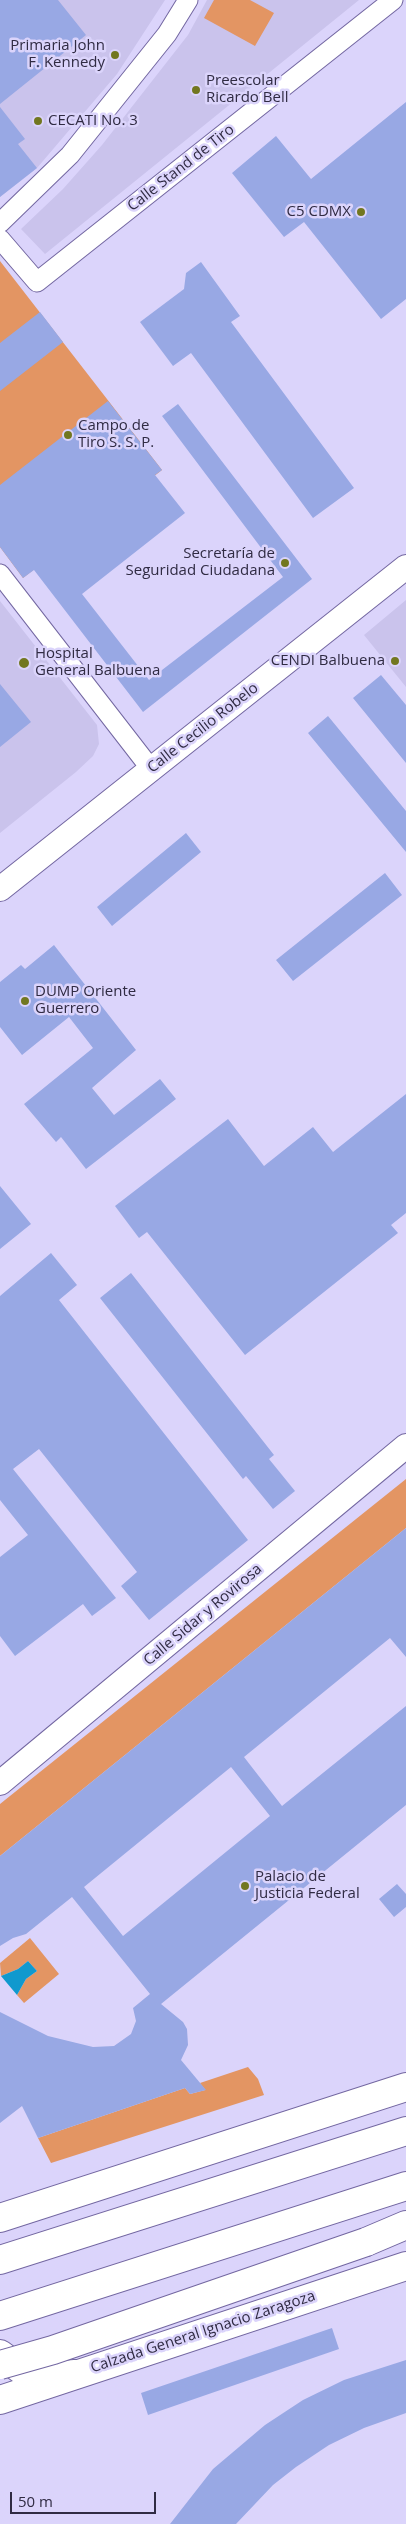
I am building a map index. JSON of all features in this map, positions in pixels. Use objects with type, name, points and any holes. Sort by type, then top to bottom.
[{"type":"main road","points":[[0,2218],[406,2087]]},
{"type":"main road","points":[[0,2260],[406,2131]]},
{"type":"main road","points":[[0,2316],[406,2186]]},
{"type":"main road","points":[[0,2365],[53,2350],[366,2242],[406,2225]]},
{"type":"main road","points":[[366,2242],[406,2236]]},
{"type":"main road","name":"Calzada General Ignacio Zaragoza","points":[[0,2400],[406,2266]]},
{"type":"main road","points":[[0,2354],[23,2371],[40,2377],[74,2374]]},
{"type":"street","points":[[0,223],[70,155],[167,34],[188,0]]},
{"type":"street","name":"Calle Stand de Tiro","points":[[0,239],[37,282],[393,0]]},
{"type":"street","name":"Calle Cecilio Robelo","points":[[0,889],[406,568]]},
{"type":"street","points":[[0,574],[150,769]]},
{"type":"street","name":"Calle Sidar y Rovirosa","points":[[2,1777],[406,1446]]},
{"type":"shaded area","name":"CECATI No. 3","points":[[0,0],[165,0],[117,74],[37,168],[0,197]]},
{"type":"shaded area","name":"Preescolar Ricardo Bell","points":[[207,0],[359,0],[45,254],[21,229],[63,189],[102,145],[188,35]]},
{"type":"shaded area","points":[[214,0],[250,0],[274,13],[255,46],[204,18]]},
{"type":"shaded area","name":"Campo de Tiro S. S. P.","points":[[0,261],[162,470],[23,578],[0,547]]},
{"type":"shaded area","name":"CENDI Balbuena","points":[[406,600],[406,687],[364,635]]},
{"type":"shaded area","name":"Hospital General Balbuena","points":[[0,601],[97,725],[99,744],[93,756],[76,772],[0,833]]},
{"type":"shaded area","points":[[406,1479],[406,1528],[0,1856],[0,1804]]},
{"type":"shaded area","points":[[30,1938],[59,1974],[24,2003],[17,1995],[26,1979],[37,1971],[28,1961],[18,1969],[1,1976],[0,1963]]},
{"type":"shaded area","points":[[248,2067],[258,2079],[264,2095],[51,2163],[38,2138],[185,2088],[190,2094],[205,2090],[200,2083]]},
{"type":"water","points":[[28,1961],[37,1971],[26,1979],[17,1995],[1,1976],[18,1969]]},
{"type":"building","points":[[0,0],[58,0],[86,35],[0,104]]},
{"type":"building","name":"C5 CDMX","points":[[406,102],[406,299],[381,319],[304,222],[284,237],[232,173],[276,136],[311,179]]},
{"type":"building","points":[[0,107],[25,139],[18,144],[37,168],[0,197]]},
{"type":"building","points":[[201,262],[240,316],[231,322],[354,488],[313,518],[191,353],[173,366],[140,322],[184,289],[186,273]]},
{"type":"building","points":[[40,312],[63,342],[0,391],[0,343]]},
{"type":"building","points":[[108,401],[162,470],[155,475],[185,513],[82,594],[149,680],[283,577],[162,416],[178,404],[312,579],[143,712],[34,570],[23,578],[0,547],[0,485]]},
{"type":"building","points":[[381,675],[406,705],[406,763],[353,698]]},
{"type":"building","points":[[0,684],[31,722],[0,747]]},
{"type":"building","points":[[328,716],[406,811],[406,852],[308,733]]},
{"type":"building","points":[[186,833],[201,852],[112,926],[97,907]]},
{"type":"building","points":[[385,873],[402,895],[293,981],[276,960]]},
{"type":"building","points":[[54,945],[136,1050],[92,1088],[114,1115],[160,1079],[176,1099],[86,1169],[61,1137],[56,1142],[24,1104],[93,1048],[69,1017],[22,1055],[0,1027],[0,982],[21,965],[25,969]]},
{"type":"building","points":[[406,1094],[406,1213],[391,1225],[398,1233],[245,1355],[147,1232],[139,1238],[115,1206],[228,1119],[264,1166],[313,1127],[333,1152]]},
{"type":"building","points":[[0,1186],[31,1224],[0,1249]]},
{"type":"building","points":[[51,1253],[77,1285],[59,1300],[248,1540],[149,1620],[121,1586],[137,1572],[39,1449],[13,1469],[116,1598],[92,1616],[83,1604],[15,1656],[0,1636],[0,1557],[28,1535],[0,1500],[0,1296]]},
{"type":"building","points":[[131,1273],[274,1455],[269,1459],[295,1491],[273,1509],[246,1476],[243,1479],[100,1298]]},
{"type":"building","points":[[406,1528],[406,1657],[390,1638],[244,1757],[282,1806],[406,1706],[406,1805],[161,2004],[183,2022],[187,2029],[188,2045],[181,2060],[206,2090],[190,2094],[185,2088],[38,2138],[22,2106],[0,2123],[0,2012],[48,2036],[93,2047],[114,2046],[131,2034],[136,2021],[133,2008],[150,1994],[72,1897],[26,1934],[13,1938],[0,1946],[0,1856]],"holes":[[[231,1767],[270,1816],[123,1936],[84,1887]]]},
{"type":"building","points":[[397,1884],[406,1894],[406,1907],[394,1917],[379,1899]]},
{"type":"building","points":[[332,2328],[339,2349],[148,2415],[141,2393]]},
{"type":"building","points":[[406,2360],[406,2413],[364,2428],[329,2445],[273,2485],[236,2524],[170,2524],[213,2469],[265,2425],[303,2400],[344,2380]]},
{"type":"place","name":"Primaria John F. Kennedy","points":[[115,55]]},
{"type":"place","name":"Preescolar Ricardo Bell","points":[[196,90]]},
{"type":"place","name":"CECATI No. 3","points":[[38,121]]},
{"type":"place","name":"C5 CDMX","points":[[361,212]]},
{"type":"place","name":"Campo de Tiro S. S. P.","points":[[68,435]]},
{"type":"place","name":"Secretaría de Seguridad Ciudadana","points":[[285,563]]},
{"type":"place","name":"CENDI Balbuena","points":[[395,661]]},
{"type":"place","name":"Hospital General Balbuena","points":[[24,663]]},
{"type":"place","name":"DUMP Oriente Guerrero","points":[[25,1001]]},
{"type":"place","name":"Palacio de Justicia Federal","points":[[245,1886]]}]
